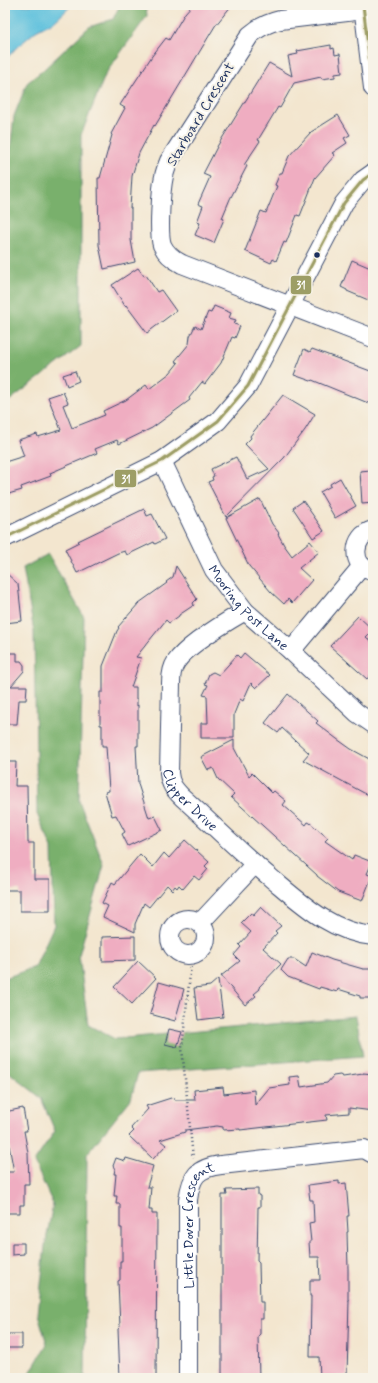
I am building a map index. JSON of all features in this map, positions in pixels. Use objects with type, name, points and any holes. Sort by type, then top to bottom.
[{"type":"street","points":[[364,8],[373,88]]},
{"type":"street","name":"Starboard Crescent","points":[[364,8],[268,22],[259,27],[250,35],[169,161],[164,176],[160,234],[162,245],[173,259],[182,264],[261,296],[290,305],[373,338]]},
{"type":"street","points":[[5,538],[162,461],[218,421],[248,386],[344,203],[363,180],[373,173]]},
{"type":"street","name":"Mooring Post Lane","points":[[162,461],[214,570],[245,611],[291,651],[357,713],[373,724]]},
{"type":"street","points":[[291,651],[368,569],[356,557],[356,549],[358,542],[363,535],[373,530]]},
{"type":"street","name":"Clipper Drive","points":[[245,611],[187,650],[175,664],[171,678],[170,782],[173,788],[255,864],[308,909],[334,925],[351,932],[373,936]]},
{"type":"street","points":[[200,923],[255,864]]},
{"type":"street","points":[[186,919],[195,920],[200,923],[205,928],[207,939],[205,945],[199,952],[192,955],[183,955],[176,951],[170,940],[171,931],[177,922],[186,919]]},
{"type":"street","name":"Little Dover Crescent","points":[[188,1378],[188,1200],[190,1186],[196,1175],[207,1167],[220,1165],[364,1149],[373,1154]]},
{"type":"path","points":[[192,955],[182,1048],[191,1147],[196,1175]]},
{"type":"green space","points":[[120,5],[146,5],[147,16],[106,73],[81,135],[81,346],[5,404],[5,155],[9,160],[14,116],[27,83],[89,27],[113,19]]},
{"type":"green space","points":[[48,554],[84,617],[79,801],[104,865],[79,955],[88,1025],[115,1039],[356,1016],[363,1056],[138,1073],[131,1099],[87,1154],[85,1378],[27,1378],[47,1344],[38,1314],[45,1246],[53,1204],[34,1162],[55,1131],[41,1098],[5,1069],[5,978],[35,967],[54,925],[52,848],[37,814],[34,632],[23,568]]},
{"type":"water","points":[[5,5],[72,5],[55,21],[36,31],[16,48],[5,60]]},
{"type":"building","points":[[192,5],[232,5],[215,26],[155,126],[154,125],[139,153],[132,176],[130,208],[131,240],[135,262],[104,269],[99,245],[98,178],[100,178],[112,135],[111,134],[125,108],[120,105],[152,56],[166,38],[169,40],[185,13]]},
{"type":"building","points":[[331,45],[331,49],[334,48],[335,55],[340,54],[342,73],[335,74],[335,77],[322,79],[321,77],[294,83],[244,165],[247,166],[230,199],[214,243],[195,235],[200,223],[197,222],[203,206],[198,204],[210,177],[203,174],[218,145],[269,63],[292,76],[288,56],[298,54],[297,51]]},
{"type":"building","points":[[338,115],[350,135],[344,138],[347,143],[332,153],[335,155],[315,178],[300,216],[297,215],[286,243],[284,242],[276,261],[273,259],[271,263],[245,251],[261,211],[266,213],[277,186],[275,185],[289,156],[311,132]]},
{"type":"building","points":[[352,260],[373,269],[373,302],[341,287]]},
{"type":"building","points":[[138,268],[144,276],[146,275],[157,292],[161,290],[176,311],[147,333],[126,305],[125,306],[112,285]]},
{"type":"building","points":[[214,306],[231,313],[229,318],[236,320],[234,324],[240,326],[235,338],[232,337],[221,363],[205,384],[202,382],[189,398],[190,400],[152,428],[119,444],[117,440],[95,449],[97,453],[50,473],[51,476],[21,487],[22,490],[5,495],[5,462],[24,456],[18,440],[37,434],[38,437],[61,430],[48,397],[63,392],[68,403],[63,405],[72,428],[105,415],[103,411],[126,400],[146,385],[149,389],[170,373],[178,363],[175,361],[189,344],[190,336],[195,326],[201,329],[208,312],[211,313]]},
{"type":"building","points":[[304,349],[310,352],[312,349],[373,372],[373,405],[312,380],[311,381],[294,375]]},
{"type":"building","points":[[75,371],[79,381],[67,386],[63,375]]},
{"type":"building","points":[[283,395],[315,414],[284,458],[226,517],[208,482],[213,480],[212,477],[214,476],[211,469],[236,457],[247,479],[269,469],[245,444]]},
{"type":"building","points":[[371,470],[373,473],[373,503],[362,504],[360,471]]},
{"type":"building","points":[[340,478],[356,506],[335,518],[320,492],[331,486],[330,484]]},
{"type":"building","points":[[260,499],[272,524],[292,556],[310,541],[319,552],[299,568],[312,580],[292,603],[288,599],[284,604],[271,592],[249,566],[226,518]]},
{"type":"building","points":[[303,501],[324,531],[313,538],[293,508]]},
{"type":"building","points":[[144,509],[147,516],[152,514],[165,539],[155,544],[154,542],[127,555],[125,551],[118,553],[77,573],[65,549],[79,542],[78,541]]},
{"type":"building","points":[[176,566],[197,599],[193,603],[194,605],[169,623],[166,620],[136,657],[141,658],[131,687],[136,687],[137,706],[138,705],[138,746],[136,746],[138,784],[149,818],[155,816],[162,830],[128,846],[122,834],[125,832],[116,815],[112,816],[105,792],[109,791],[106,746],[102,746],[102,725],[100,725],[100,692],[103,692],[103,666],[119,628],[118,627],[139,603],[173,577]]},
{"type":"building","points":[[5,572],[18,584],[22,621],[5,623]]},
{"type":"building","points":[[358,616],[373,630],[366,637],[373,643],[373,672],[367,679],[330,646]]},
{"type":"building","points":[[5,653],[17,653],[17,661],[21,661],[24,665],[24,671],[11,686],[27,686],[26,700],[19,700],[17,724],[5,724]]},
{"type":"building","points":[[244,653],[270,675],[256,688],[251,683],[243,701],[240,699],[234,714],[234,738],[201,738],[201,723],[208,723],[207,696],[203,695],[208,685],[205,684],[209,674],[213,672],[219,675],[237,655],[240,658]]},
{"type":"building","points":[[288,694],[318,721],[316,723],[351,749],[373,761],[373,796],[364,793],[303,760],[309,753],[282,728],[278,733],[265,723]]},
{"type":"building","points":[[234,740],[234,748],[249,776],[252,773],[272,793],[274,791],[286,801],[283,805],[306,825],[308,822],[310,823],[328,838],[325,841],[352,860],[354,855],[372,862],[367,874],[372,876],[362,901],[338,892],[317,876],[231,797],[234,794],[218,779],[213,768],[208,770],[201,757]]},
{"type":"building","points":[[5,762],[16,762],[15,786],[27,786],[28,843],[34,843],[34,879],[50,879],[50,911],[20,911],[20,890],[5,890]]},
{"type":"building","points":[[185,840],[209,862],[205,866],[208,869],[199,880],[194,876],[183,889],[179,885],[177,888],[175,886],[172,890],[167,885],[149,907],[144,903],[135,924],[135,932],[103,917],[108,906],[102,903],[112,882],[115,884],[140,854],[153,867],[164,853],[169,858]]},
{"type":"building","points":[[261,907],[281,926],[275,931],[277,933],[263,948],[281,964],[259,987],[260,989],[254,994],[256,996],[245,1005],[221,976],[240,961],[234,955],[241,947],[239,945],[251,932],[241,923],[251,913],[253,916]]},
{"type":"building","points":[[135,936],[135,960],[102,961],[102,937]]},
{"type":"building","points":[[312,952],[332,960],[363,969],[373,969],[373,998],[360,998],[360,996],[338,989],[337,992],[320,987],[319,989],[288,977],[281,970],[288,959],[294,959],[306,967]]},
{"type":"building","points":[[138,961],[156,978],[132,1004],[114,987]]},
{"type":"building","points":[[218,979],[223,1017],[198,1020],[194,988],[210,986]]},
{"type":"building","points":[[159,982],[184,989],[175,1021],[150,1014]]},
{"type":"building","points":[[169,1029],[182,1032],[177,1047],[165,1044]]},
{"type":"building","points":[[363,1073],[373,1074],[373,1111],[349,1108],[349,1113],[326,1115],[327,1120],[240,1130],[223,1130],[223,1127],[217,1126],[185,1130],[185,1132],[160,1140],[166,1145],[153,1159],[129,1136],[134,1131],[131,1128],[148,1109],[146,1106],[174,1097],[175,1100],[195,1100],[194,1090],[223,1087],[224,1094],[254,1090],[255,1105],[269,1088],[290,1085],[289,1077],[299,1076],[301,1087],[327,1083],[333,1076],[340,1075],[343,1077]]},
{"type":"building","points":[[23,1108],[27,1131],[24,1131],[28,1153],[29,1184],[24,1184],[24,1205],[20,1205],[20,1213],[5,1213],[5,1172],[14,1172],[8,1140],[5,1141],[5,1112]]},
{"type":"building","points":[[116,1158],[125,1161],[126,1158],[153,1166],[147,1187],[151,1187],[149,1210],[152,1210],[152,1214],[157,1214],[156,1378],[120,1378],[118,1281],[120,1280],[120,1261],[122,1261],[122,1228],[120,1228],[120,1204],[116,1204],[117,1196],[114,1196],[116,1174],[114,1174],[115,1169],[113,1166]]},
{"type":"building","points":[[339,1181],[339,1184],[346,1183],[349,1216],[347,1216],[349,1300],[347,1376],[320,1378],[319,1357],[310,1357],[310,1280],[320,1280],[319,1257],[310,1257],[309,1242],[311,1242],[309,1223],[314,1222],[313,1200],[310,1200],[308,1185]]},
{"type":"building","points":[[258,1189],[258,1195],[260,1196],[260,1207],[258,1207],[257,1261],[259,1263],[260,1302],[263,1302],[263,1319],[260,1319],[260,1334],[258,1336],[259,1378],[222,1378],[222,1195],[227,1195],[226,1190]]},
{"type":"building","points":[[12,1243],[24,1243],[24,1254],[12,1255]]},
{"type":"building","points":[[5,1334],[22,1334],[22,1348],[5,1348]]},
{"type":"transit line","name":"31","points":[[363,5],[373,88]]},
{"type":"transit line","name":"31","points":[[5,538],[162,461],[218,421],[248,386],[344,203],[363,180],[373,173]]}]
